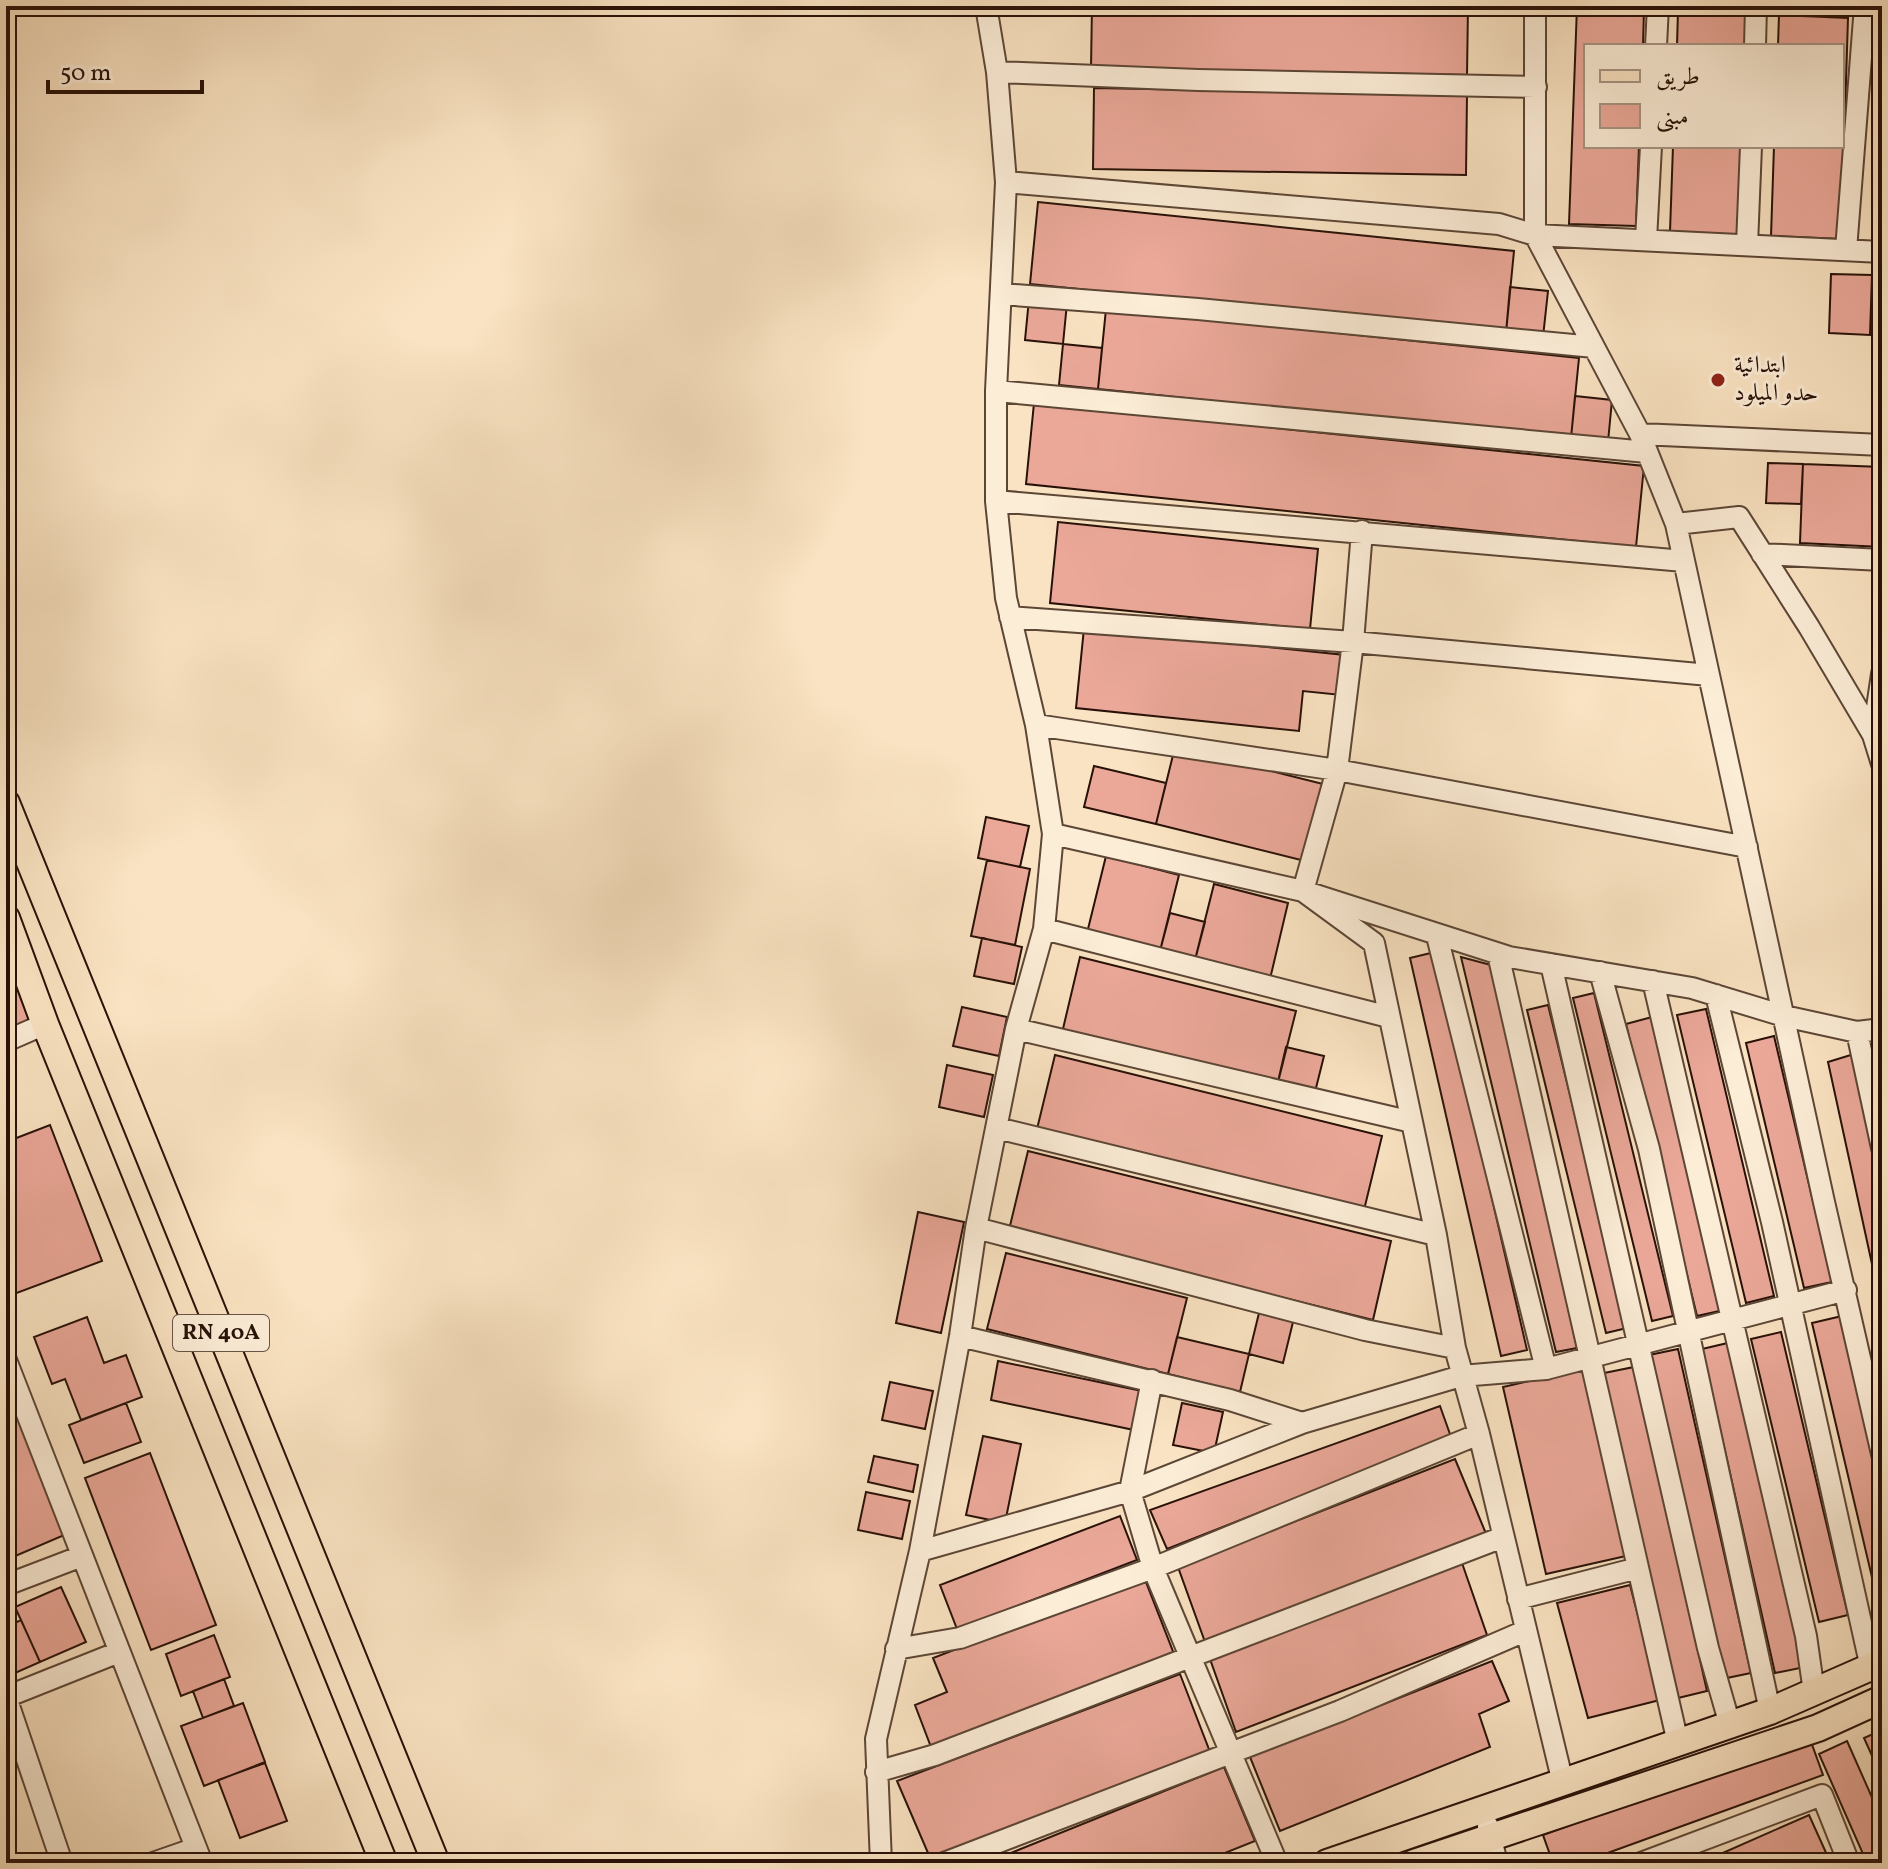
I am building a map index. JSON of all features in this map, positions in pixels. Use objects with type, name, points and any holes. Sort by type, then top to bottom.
[{"type":"main road","name":"RN 40A","points":[[6,803],[436,1863]]},
{"type":"main road","name":"RN 40A","points":[[6,918],[45,1024],[384,1863]]},
{"type":"main road","points":[[1327,1863],[1770,1711],[1876,1665]]},
{"type":"main road","points":[[1414,1863],[1494,1851],[1818,1728],[1882,1699]]},
{"type":"street","points":[[881,1863],[876,1739],[920,1551],[960,1336],[976,1228],[1016,1029],[1044,929],[1053,834],[1036,725],[1010,617],[996,501],[996,391],[1006,182],[997,72],[986,6]]},
{"type":"street","points":[[1535,6],[1535,235],[1644,443],[1676,524],[1882,1454]]},
{"type":"street","points":[[1656,44],[1658,6]]},
{"type":"street","points":[[1755,44],[1756,6]]},
{"type":"street","points":[[1846,250],[1865,6]]},
{"type":"street","points":[[997,72],[1198,80],[1536,87]]},
{"type":"street","points":[[1646,240],[1651,148]]},
{"type":"street","points":[[1747,245],[1751,148]]},
{"type":"street","points":[[1006,182],[1499,224],[1535,235],[1882,252]]},
{"type":"street","points":[[1001,294],[1594,347]]},
{"type":"street","points":[[996,391],[1644,443],[1882,445]]},
{"type":"street","points":[[996,501],[1684,561]]},
{"type":"street","points":[[1676,524],[1739,517],[1873,735],[1882,764]]},
{"type":"street","points":[[1303,891],[1337,770],[1353,642],[1362,531]]},
{"type":"street","points":[[1762,554],[1882,560]]},
{"type":"street","points":[[1010,617],[1353,642],[1709,675]]},
{"type":"street","points":[[1873,735],[1882,674]]},
{"type":"street","points":[[1036,725],[1337,770],[1747,847]]},
{"type":"street","points":[[1053,834],[1303,891],[1498,954],[1692,988],[1784,1016],[1857,1032],[1882,1029]]},
{"type":"street","points":[[1303,891],[1374,943],[1436,1235],[1461,1376],[1479,1434],[1563,1783]]},
{"type":"street","points":[[1044,929],[1389,1017]]},
{"type":"street","points":[[1437,936],[1546,1369]]},
{"type":"street","points":[[1498,954],[1678,1743]]},
{"type":"street","points":[[1551,964],[1708,1648],[1730,1725]]},
{"type":"street","points":[[1600,972],[1649,1149],[1770,1711]]},
{"type":"street","points":[[1653,981],[1806,1636],[1814,1692]]},
{"type":"street","points":[[1716,995],[1876,1665]]},
{"type":"street","points":[[6,1041],[45,1024]]},
{"type":"street","points":[[1016,1029],[1412,1122]]},
{"type":"street","points":[[1857,1032],[1882,1148]]},
{"type":"street","points":[[997,1128],[1436,1235]]},
{"type":"street","points":[[976,1228],[1365,1330],[1455,1348]]},
{"type":"street","points":[[920,1551],[1130,1491],[1302,1423],[1461,1376],[1546,1369],[1846,1290]]},
{"type":"street","points":[[960,1336],[1152,1380],[1302,1423]]},
{"type":"street","points":[[6,1360],[199,1855],[153,1863]]},
{"type":"street","points":[[1152,1380],[1130,1491],[1153,1568],[1277,1863]]},
{"type":"street","points":[[896,1649],[960,1638],[1153,1568],[1479,1434]]},
{"type":"street","points":[[876,1772],[935,1755],[1503,1537]]},
{"type":"street","points":[[6,1585],[82,1556]]},
{"type":"street","points":[[1518,1599],[1638,1568]]},
{"type":"street","points":[[944,1863],[1340,1711],[1525,1631]]},
{"type":"street","points":[[62,1863],[6,1697],[119,1652]]},
{"type":"street","points":[[1641,1863],[1822,1795],[1849,1863]]},
{"type":"street","points":[[1484,1810],[1494,1851]]},
{"type":"building","points":[[1092,6],[1468,6],[1467,75],[1091,68]]},
{"type":"building","points":[[1577,6],[1644,9],[1643,44],[1584,44],[1584,148],[1639,148],[1636,226],[1569,224]]},
{"type":"building","points":[[1678,10],[1751,13],[1750,44],[1677,44]]},
{"type":"building","points":[[1779,15],[1848,18],[1844,144],[1844,44],[1778,44]]},
{"type":"building","points":[[1881,20],[1882,239],[1873,239]]},
{"type":"building","points":[[1094,88],[1467,95],[1466,175],[1093,169]]},
{"type":"building","points":[[1673,148],[1747,148],[1743,235],[1670,232]]},
{"type":"building","points":[[1774,148],[1844,148],[1841,239],[1771,236]]},
{"type":"building","points":[[1038,202],[1514,251],[1506,333],[1030,284]]},
{"type":"building","points":[[1831,274],[1872,275],[1870,335],[1829,333]]},
{"type":"building","points":[[1510,287],[1548,291],[1543,337],[1506,333]]},
{"type":"building","points":[[1029,299],[1067,303],[1063,344],[1025,340]]},
{"type":"building","points":[[1106,309],[1579,358],[1571,438],[1098,389]]},
{"type":"building","points":[[1063,344],[1102,348],[1098,389],[1059,385]]},
{"type":"building","points":[[1575,396],[1612,400],[1608,442],[1571,438]]},
{"type":"building","points":[[1034,403],[1644,466],[1636,547],[1026,484]]},
{"type":"building","points":[[1768,463],[1803,464],[1801,504],[1766,503]]},
{"type":"building","points":[[1803,464],[1882,467],[1882,547],[1800,543]]},
{"type":"building","points":[[1058,522],[1318,549],[1310,629],[1050,603]]},
{"type":"building","points":[[1084,628],[1345,655],[1341,695],[1303,691],[1299,731],[1076,708]]},
{"type":"building","points":[[1175,747],[1323,784],[1305,861],[1156,824]]},
{"type":"building","points":[[1094,766],[1166,783],[1156,824],[1084,807]]},
{"type":"building","points":[[986,817],[1029,826],[1020,867],[978,858]]},
{"type":"building","points":[[1106,856],[1179,875],[1160,951],[1087,933]]},
{"type":"building","points":[[987,860],[1030,869],[1015,945],[971,936]]},
{"type":"building","points":[[1214,884],[1288,903],[1270,979],[1195,960]]},
{"type":"building","points":[[1170,913],[1205,922],[1195,960],[1160,951]]},
{"type":"building","points":[[982,938],[1022,947],[1014,984],[974,976]]},
{"type":"building","points":[[1435,952],[1527,1350],[1501,1356],[1410,958]]},
{"type":"building","points":[[1080,957],[1296,1011],[1277,1086],[1062,1033]]},
{"type":"building","points":[[1461,957],[1491,965],[1577,1348],[1556,1352]]},
{"type":"building","points":[[6,958],[35,1023],[6,1036]]},
{"type":"building","points":[[1594,993],[1673,1316],[1652,1321],[1573,998]]},
{"type":"building","points":[[1548,1005],[1627,1328],[1606,1333],[1527,1010]]},
{"type":"building","points":[[962,1007],[1007,1017],[999,1056],[953,1046]]},
{"type":"building","points":[[1706,1009],[1774,1296],[1746,1303],[1677,1015]]},
{"type":"building","points":[[1652,1017],[1724,1310],[1697,1316],[1626,1024]]},
{"type":"building","points":[[1774,1036],[1832,1282],[1804,1288],[1746,1043]]},
{"type":"building","points":[[1882,1042],[1882,1067],[1877,1044]]},
{"type":"building","points":[[1286,1047],[1324,1056],[1314,1096],[1277,1086]]},
{"type":"building","points":[[1854,1054],[1882,1183],[1882,1310],[1828,1062]]},
{"type":"building","points":[[1055,1055],[1382,1136],[1364,1210],[1037,1129]]},
{"type":"building","points":[[947,1065],[993,1075],[984,1117],[939,1107]]},
{"type":"building","points":[[50,1125],[102,1261],[14,1294],[6,1273],[6,1142]]},
{"type":"building","points":[[1028,1151],[1391,1241],[1373,1320],[1009,1230]]},
{"type":"building","points":[[918,1212],[964,1222],[941,1333],[896,1323]]},
{"type":"building","points":[[1006,1253],[1187,1298],[1168,1374],[987,1329]]},
{"type":"building","points":[[1259,1313],[1293,1322],[1283,1363],[1249,1354]]},
{"type":"building","points":[[1842,1316],[1882,1486],[1882,1606],[1879,1607],[1812,1323]]},
{"type":"building","points":[[87,1317],[104,1363],[126,1355],[142,1397],[81,1420],[65,1379],[52,1384],[34,1337]]},
{"type":"building","points":[[1781,1332],[1848,1615],[1819,1622],[1751,1339]]},
{"type":"building","points":[[1177,1337],[1249,1354],[1240,1392],[1168,1374]]},
{"type":"building","points":[[1732,1342],[1805,1667],[1775,1673],[1702,1349]]},
{"type":"building","points":[[1678,1349],[1751,1673],[1722,1679],[1649,1355]]},
{"type":"building","points":[[998,1361],[1142,1391],[1134,1430],[991,1400]]},
{"type":"building","points":[[1634,1367],[1707,1691],[1678,1698],[1604,1373]]},
{"type":"building","points":[[1583,1369],[1626,1556],[1546,1574],[1503,1387]]},
{"type":"building","points":[[890,1382],[933,1391],[925,1429],[882,1420]]},
{"type":"building","points":[[10,1399],[69,1533],[6,1560],[6,1401]]},
{"type":"building","points":[[126,1403],[141,1442],[84,1463],[69,1425]]},
{"type":"building","points":[[1182,1403],[1223,1412],[1214,1453],[1173,1445]]},
{"type":"building","points":[[1440,1406],[1451,1437],[1167,1549],[1150,1510]]},
{"type":"building","points":[[983,1436],[1021,1444],[1005,1523],[966,1515]]},
{"type":"building","points":[[150,1453],[216,1625],[151,1650],[85,1478]]},
{"type":"building","points":[[874,1456],[918,1465],[913,1492],[868,1482]]},
{"type":"building","points":[[1455,1459],[1487,1536],[1205,1642],[1178,1567]]},
{"type":"building","points":[[866,1492],[910,1501],[902,1539],[858,1530]]},
{"type":"building","points":[[1120,1516],[1137,1560],[957,1629],[940,1585]]},
{"type":"building","points":[[1462,1563],[1487,1635],[1236,1732],[1210,1659]]},
{"type":"building","points":[[1144,1577],[1174,1654],[931,1747],[915,1705],[947,1692],[933,1658]]},
{"type":"building","points":[[1630,1585],[1660,1700],[1588,1718],[1557,1603]]},
{"type":"building","points":[[61,1587],[86,1642],[40,1662],[15,1607]]},
{"type":"building","points":[[21,1620],[40,1662],[6,1677],[6,1627]]},
{"type":"building","points":[[214,1635],[230,1677],[181,1696],[166,1654]]},
{"type":"building","points":[[1492,1661],[1509,1701],[1479,1714],[1490,1747],[1280,1831],[1250,1757]]},
{"type":"building","points":[[1180,1674],[1210,1752],[931,1860],[897,1781]]},
{"type":"building","points":[[224,1679],[234,1706],[203,1718],[193,1691]]},
{"type":"building","points":[[243,1703],[265,1762],[204,1786],[181,1726]]},
{"type":"building","points":[[1882,1730],[1882,1778],[1864,1738]]},
{"type":"building","points":[[1810,1739],[1823,1775],[1580,1863],[1553,1863],[1543,1835]]},
{"type":"building","points":[[1847,1741],[1882,1820],[1882,1863],[1867,1863],[1819,1754]]},
{"type":"building","points":[[265,1763],[287,1821],[240,1838],[218,1780]]},
{"type":"building","points":[[1224,1767],[1255,1841],[1200,1863],[986,1863]]},
{"type":"building","points":[[1809,1815],[1828,1857],[1815,1863],[1700,1863]]},
{"type":"building","points":[[1485,1848],[1490,1863],[1442,1863]]},
{"type":"place","name":"ابتدائية حدو الميلود","points":[[1718,380]]}]
